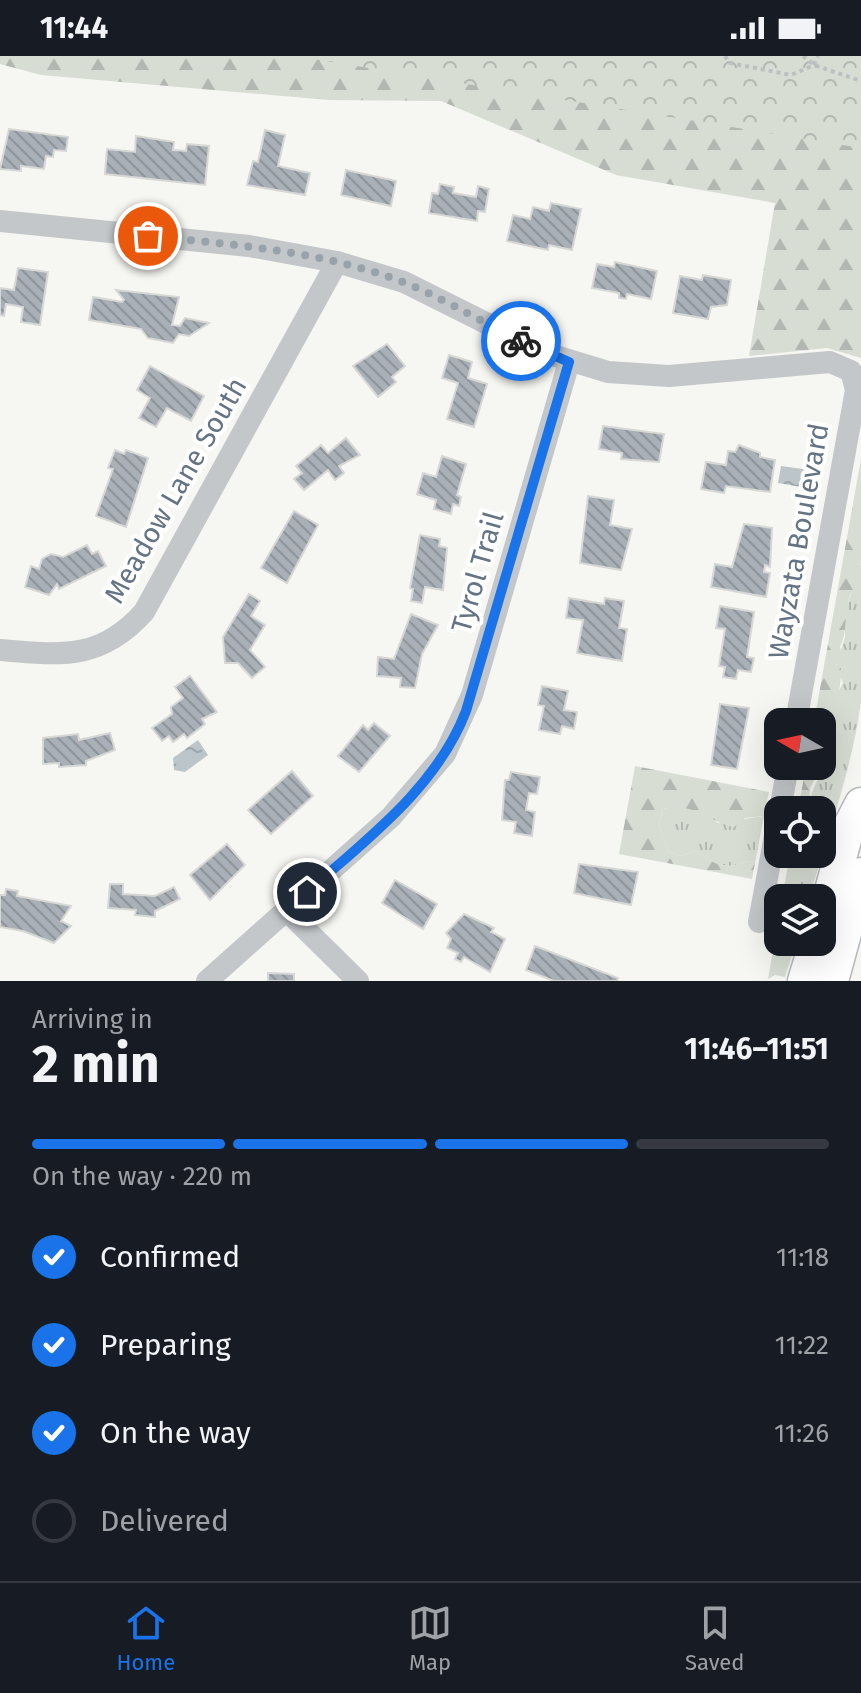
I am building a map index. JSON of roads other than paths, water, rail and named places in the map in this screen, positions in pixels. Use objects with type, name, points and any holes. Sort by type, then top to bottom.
[{"type":"highway","points":[[833,884],[848,829],[861,804]]},
{"type":"highway","points":[[832,981],[861,874]]},
{"type":"highway","points":[[804,981],[812,956]]},
{"type":"street","points":[[0,221],[249,246],[337,262],[404,282],[569,362]]},
{"type":"street","name":"Meadow Lane South","points":[[0,650],[57,654],[91,650],[114,640],[144,612],[337,262]]},
{"type":"street","name":"Wayzata Boulevard","points":[[569,362],[640,375],[699,374],[816,362],[840,364],[851,371],[856,390],[799,708]]},
{"type":"street","name":"Tyrol Trail","points":[[207,981],[401,806],[445,754],[460,727],[569,362]]},
{"type":"street","points":[[759,922],[769,868]]},
{"type":"street","points":[[287,911],[358,981]]},
{"type":"water","points":[[781,466],[810,470],[807,488],[778,483]]},
{"type":"water","points":[[198,740],[208,755],[185,772],[174,770],[173,758]]}]
